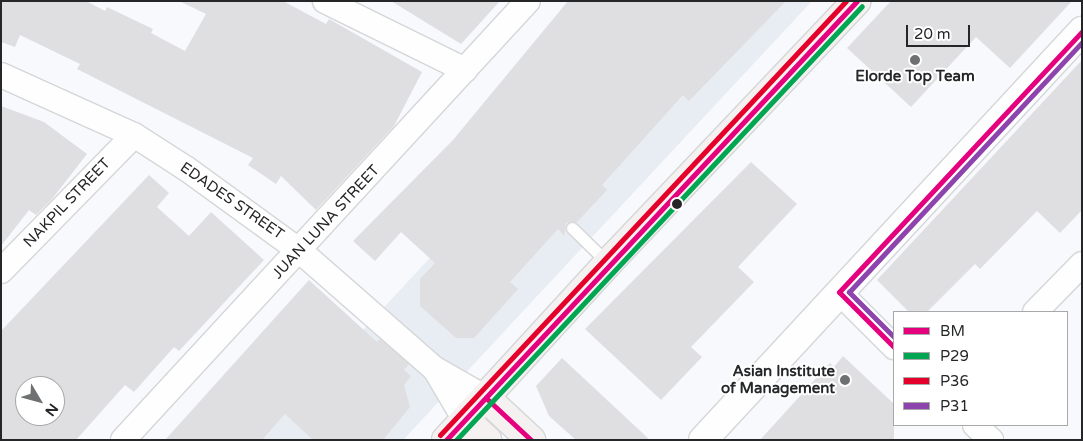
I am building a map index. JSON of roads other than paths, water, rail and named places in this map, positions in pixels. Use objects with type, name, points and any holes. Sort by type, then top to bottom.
[{"type":"main road","points":[[446,440],[608,263],[858,1]]},
{"type":"main road","points":[[486,398],[530,440]]},
{"type":"main road","points":[[465,420],[487,440]]},
{"type":"street","points":[[325,1],[465,70]]},
{"type":"street","name":"JUAN LUNA STREET","points":[[122,440],[300,251],[528,1]]},
{"type":"street","points":[[703,440],[1082,31]]},
{"type":"street","name":"EDADES STREET","points":[[1,75],[134,135],[248,209],[300,251],[435,369],[486,398]]},
{"type":"street","name":"NAKPIL STREET","points":[[1,272],[134,135]]},
{"type":"street","points":[[1036,311],[1082,264]]},
{"type":"street","points":[[839,292],[893,346]]},
{"type":"street","name":"EDADES STREET","points":[[435,369],[465,420]]},
{"type":"street","points":[[976,426],[991,440]]},
{"type":"lane","points":[[572,228],[608,263]]},
{"type":"place","name":"Elorde Top Team","points":[[915,60]]},
{"type":"place","name":"Asian Institute of Management","points":[[845,380]]}]
